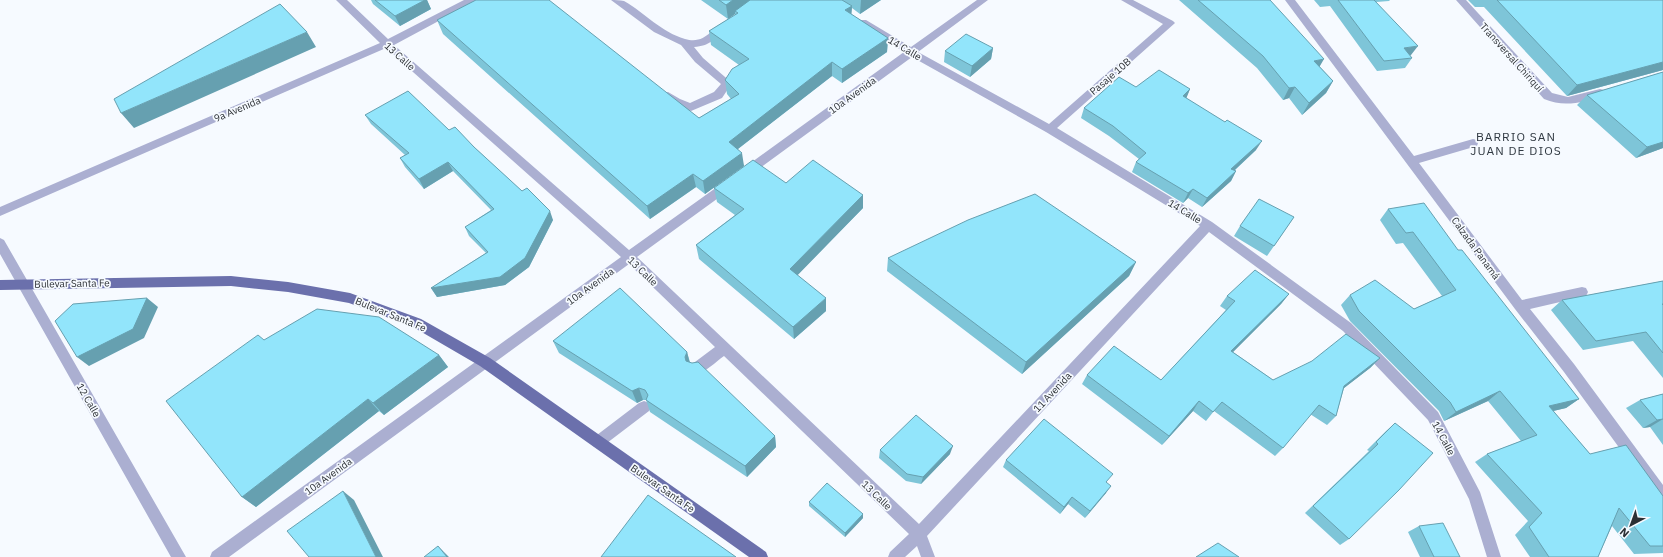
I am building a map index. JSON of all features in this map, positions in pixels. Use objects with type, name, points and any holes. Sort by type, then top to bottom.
[{"type":"main road","name":"Bulevar Santa Fe","points":[[0,285],[231,281],[288,287],[350,298],[418,323],[485,362],[761,557]]},
{"type":"street","name":"13 Calle","points":[[341,0],[386,44],[629,257],[919,534],[928,557]]},
{"type":"street","name":"9a Avenida","points":[[0,212],[386,44],[471,0]]},
{"type":"street","points":[[616,0],[665,36],[685,43],[703,43],[733,21]]},
{"type":"street","name":"10a Avenida","points":[[216,557],[983,0]]},
{"type":"street","name":"Pasaje 10B","points":[[1050,129],[1170,23],[1126,0]]},
{"type":"street","name":"Calzada Panamá","points":[[1290,0],[1519,305],[1569,368],[1663,496]]},
{"type":"street","name":"Transversal Chiriquí","points":[[1461,0],[1548,96],[1558,101],[1570,102],[1613,89]]},
{"type":"street","name":"14 Calle","points":[[854,16],[911,52],[1050,129],[1208,225],[1347,327],[1433,416],[1475,497],[1494,557]]},
{"type":"street","points":[[658,88],[676,102],[691,107],[718,95],[727,84],[699,60],[685,43]]},
{"type":"street","points":[[1412,161],[1473,143]]},
{"type":"street","name":"11 Avenida","points":[[895,557],[919,534],[1208,225]]},
{"type":"street","name":"12 Calle","points":[[0,243],[179,557]]},
{"type":"street","points":[[1519,305],[1527,306],[1582,292]]},
{"type":"street","points":[[696,369],[724,348]]},
{"type":"street","points":[[598,442],[644,407]]},
{"type":"building","points":[[375,0],[425,0],[395,16]]},
{"type":"building","points":[[476,0],[549,0],[699,118],[739,94],[725,80],[732,69],[749,59],[709,31],[738,13],[735,11],[750,0],[842,0],[852,6],[845,10],[888,38],[842,69],[832,62],[729,142],[742,153],[703,181],[693,174],[647,206],[437,20]]},
{"type":"building","points":[[719,0],[733,0],[726,5]]},
{"type":"building","points":[[1198,0],[1270,0],[1324,59],[1314,61],[1333,81],[1309,103],[1295,87],[1289,88],[1263,56]]},
{"type":"building","points":[[1338,0],[1374,0],[1418,46],[1404,48],[1412,58],[1384,61]]},
{"type":"building","points":[[1497,0],[1663,0],[1663,62],[1577,85]]},
{"type":"building","points":[[280,4],[307,32],[121,113],[114,99]]},
{"type":"building","points":[[966,34],[993,48],[972,66],[945,51]]},
{"type":"building","points":[[1159,70],[1190,89],[1183,96],[1225,122],[1227,120],[1262,141],[1231,169],[1236,171],[1207,198],[1193,189],[1188,193],[1136,162],[1146,153],[1113,126],[1084,108],[1119,77],[1136,87]]},
{"type":"building","points":[[1663,72],[1663,142],[1647,147],[1587,95]]},
{"type":"building","points":[[408,91],[449,130],[455,127],[474,147],[522,191],[527,188],[550,211],[525,258],[500,277],[431,288],[488,252],[465,227],[494,209],[448,162],[419,179],[400,158],[409,153],[365,115]]},
{"type":"building","points":[[753,160],[786,183],[813,160],[863,195],[790,269],[826,298],[793,327],[696,245],[744,209],[714,188]]},
{"type":"building","points":[[1035,194],[1136,262],[1026,362],[888,258],[968,220]]},
{"type":"building","points":[[1259,199],[1294,217],[1274,246],[1240,226]]},
{"type":"building","points":[[1424,203],[1458,250],[1462,250],[1579,399],[1549,406],[1590,454],[1626,445],[1663,496],[1663,546],[1650,546],[1619,508],[1598,557],[1549,557],[1529,527],[1542,513],[1487,454],[1537,435],[1500,391],[1456,412],[1450,402],[1359,311],[1350,295],[1375,280],[1414,309],[1456,290],[1413,232],[1406,233],[1388,209]]},
{"type":"building","points":[[1255,270],[1289,294],[1231,351],[1273,380],[1312,361],[1346,334],[1380,358],[1344,386],[1336,416],[1319,405],[1283,448],[1222,402],[1213,412],[1199,401],[1169,436],[1087,375],[1114,346],[1161,380],[1235,301],[1227,296]]},
{"type":"building","points":[[1663,281],[1663,353],[1646,332],[1596,341],[1562,300]]},
{"type":"building","points":[[620,288],[687,352],[685,357],[686,361],[692,363],[698,362],[775,436],[745,466],[646,400],[648,395],[645,390],[639,388],[632,391],[553,341]]},
{"type":"building","points":[[147,298],[133,329],[77,357],[55,321],[73,304]]},
{"type":"building","points":[[317,309],[379,317],[439,355],[373,403],[368,399],[242,497],[166,401],[258,335],[264,340]]},
{"type":"building","points":[[1663,394],[1663,419],[1657,420],[1640,400]]},
{"type":"building","points":[[916,415],[953,446],[923,477],[907,474],[880,450]]},
{"type":"building","points":[[1044,419],[1113,474],[1106,482],[1111,486],[1090,511],[1072,497],[1064,507],[1006,460]]},
{"type":"building","points":[[1395,423],[1433,453],[1399,490],[1349,539],[1313,506],[1378,444],[1376,442]]},
{"type":"building","points":[[827,483],[863,514],[845,533],[809,502]]},
{"type":"building","points":[[343,491],[376,557],[309,557],[287,531]]},
{"type":"building","points":[[648,495],[736,557],[601,557]]},
{"type":"building","points":[[1443,523],[1460,557],[1434,557],[1419,526]]},
{"type":"building","points":[[1218,543],[1239,557],[1196,557]]},
{"type":"building","points":[[438,546],[447,557],[424,557]]},
{"type":"district","name":"BARRIO SAN JUAN DE DIOS","points":[[1516,144]]}]
